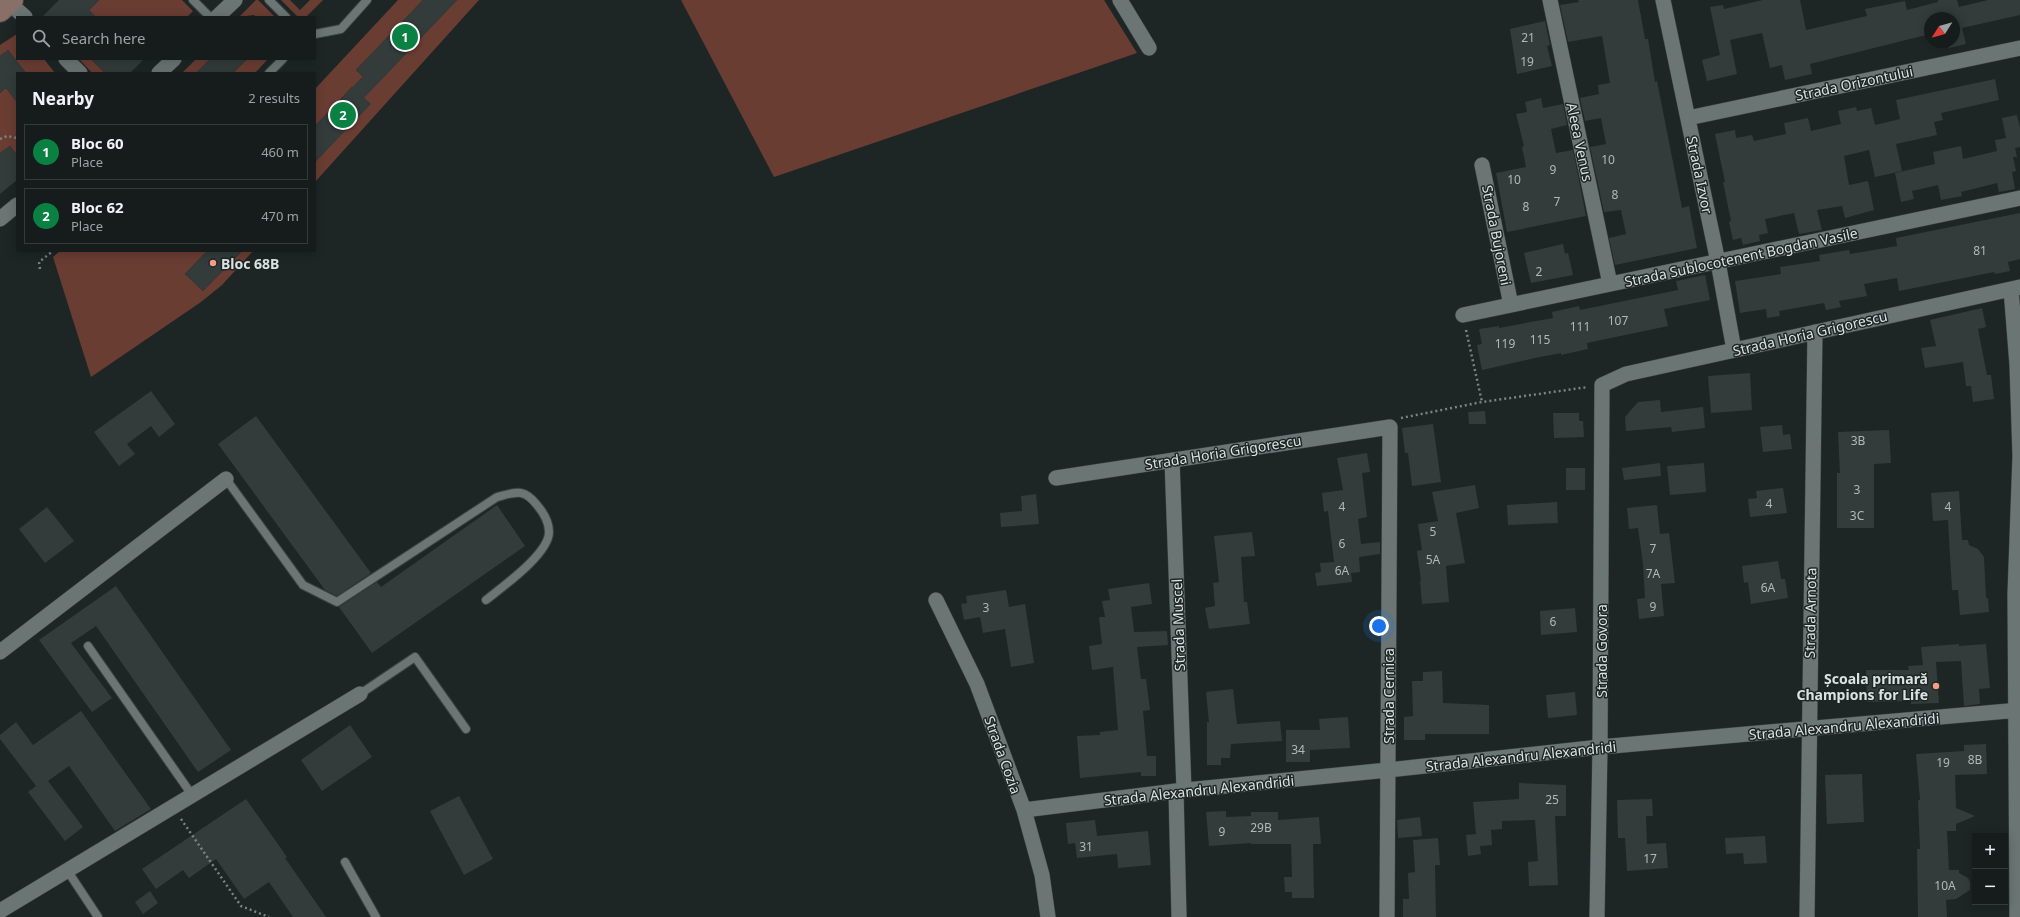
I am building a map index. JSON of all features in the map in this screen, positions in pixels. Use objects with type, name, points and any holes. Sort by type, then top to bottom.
[{"type":"street","points":[[218,16],[235,0]]},
{"type":"street","points":[[1120,0],[1149,48]]},
{"type":"street","name":"Aleea Venus","points":[[1550,0],[1610,284]]},
{"type":"street","name":"Strada Izvor","points":[[1663,0],[1718,262],[1734,350]]},
{"type":"street","name":"Strada Orizontului","points":[[1688,118],[2020,48]]},
{"type":"street","points":[[67,60],[79,72]]},
{"type":"street","points":[[160,72],[173,60]]},
{"type":"street","name":"Strada Bujoreni","points":[[1482,165],[1511,305]]},
{"type":"street","name":"Strada Sublocotenent Bogdan Vasile","points":[[1463,316],[2020,198]]},
{"type":"street","points":[[0,219],[16,207]]},
{"type":"street","points":[[2016,288],[2020,456],[2016,594],[2018,711],[2017,917]]},
{"type":"street","name":"Strada Horia Grigorescu","points":[[1602,385],[1626,374],[2016,288]]},
{"type":"street","name":"Strada Arnota","points":[[1807,917],[1808,730],[1815,332]]},
{"type":"street","name":"Strada Govora","points":[[1598,917],[1602,385]]},
{"type":"street","name":"Strada Horia Grigorescu","points":[[1056,478],[1390,427]]},
{"type":"street","name":"Strada Cernica","points":[[1387,917],[1390,427]]},
{"type":"street","name":"Strada Muscel","points":[[1172,460],[1180,790],[1179,917]]},
{"type":"street","points":[[0,652],[226,479]]},
{"type":"street","name":"Strada Cozia","points":[[936,600],[977,684],[1024,810],[1042,875],[1048,917]]},
{"type":"street","points":[[0,911],[360,694]]},
{"type":"street","name":"Strada Alexandru Alexandridi","points":[[1024,810],[1180,790],[1388,770],[1600,747],[2018,711]]},
{"type":"lane","points":[[193,0],[209,16]]},
{"type":"lane","points":[[269,0],[285,16]]},
{"type":"lane","points":[[316,34],[341,29],[367,0]]},
{"type":"lane","points":[[270,72],[282,60]]},
{"type":"lane","points":[[226,479],[303,585],[337,602],[497,497],[517,492],[530,496],[544,513],[549,533],[545,544],[534,560],[486,600]]},
{"type":"lane","points":[[88,646],[192,795]]},
{"type":"lane","points":[[360,694],[415,657],[466,729]]},
{"type":"lane","points":[[345,862],[376,917]]},
{"type":"lane","points":[[67,870],[98,917]]},
{"type":"path","points":[[0,139],[7,136],[16,138]]},
{"type":"path","points":[[40,269],[39,262],[52,252]]},
{"type":"path","points":[[1463,316],[1482,402]]},
{"type":"path","points":[[1390,427],[1396,419],[1482,402],[1602,385]]},
{"type":"path","points":[[173,807],[242,906],[269,917]]},
{"type":"shaded area","points":[[99,0],[182,0],[193,11],[188,16],[95,16],[89,10]]},
{"type":"shaded area","points":[[256,0],[258,0],[274,16],[254,15],[240,16]]},
{"type":"shaded area","points":[[281,0],[290,0],[300,10],[310,0],[323,0],[307,16],[297,16]]},
{"type":"shaded area","points":[[398,0],[423,0],[356,70],[374,87],[457,0],[479,0],[316,181],[316,161],[370,104],[352,87],[316,125],[316,88]]},
{"type":"shaded area","points":[[681,0],[1104,0],[1137,53],[774,177]]},
{"type":"shaded area","points":[[16,35],[16,60],[45,60],[54,72],[25,72],[8,50],[0,56],[0,45]]},
{"type":"shaded area","points":[[80,60],[92,60],[104,72],[91,72]]},
{"type":"shaded area","points":[[195,60],[209,60],[197,72],[183,72]]},
{"type":"shaded area","points":[[246,60],[267,60],[256,72],[234,72]]},
{"type":"shaded area","points":[[6,88],[16,101],[16,154],[10,146],[0,153],[0,93]]},
{"type":"shaded area","points":[[59,252],[206,252],[185,274],[203,291],[241,252],[252,252],[222,285],[201,302],[91,377],[53,257]]},
{"type":"building","points":[[59,0],[99,0],[89,10],[95,16],[43,16]]},
{"type":"building","points":[[423,0],[457,0],[364,98],[371,104],[316,161],[316,125],[363,76],[356,70]]},
{"type":"building","points":[[1578,0],[1638,0],[1645,39],[1648,39],[1655,82],[1657,81],[1682,208],[1689,206],[1697,248],[1615,265],[1609,238],[1626,234],[1621,210],[1604,212],[1590,147],[1606,144],[1601,118],[1585,121],[1580,98],[1599,94],[1598,85],[1610,83],[1602,36],[1568,42],[1560,5],[1579,2]]},
{"type":"building","points":[[1763,0],[1800,0],[1806,30],[1867,16],[1865,9],[1905,1],[1907,10],[1938,2],[1938,0],[1957,0],[1959,7],[1988,0],[2020,0],[2020,15],[1962,28],[1966,44],[1960,45],[1960,12],[1924,12],[1924,36],[1810,64],[1812,74],[1785,80],[1782,65],[1770,68],[1762,33],[1730,40],[1737,74],[1707,81],[1702,60],[1720,55],[1710,7],[1723,5],[1724,9]]},
{"type":"building","points":[[1545,21],[1550,45],[1547,46],[1552,66],[1517,74],[1510,29]]},
{"type":"building","points":[[8,50],[25,72],[16,72],[16,101],[6,88],[0,93],[0,56]]},
{"type":"building","points":[[92,60],[143,60],[131,72],[104,72]]},
{"type":"building","points":[[209,60],[246,60],[234,72],[197,72]]},
{"type":"building","points":[[1995,79],[1999,100],[1941,113],[1943,120],[1934,122],[1937,135],[1896,144],[1902,171],[1875,177],[1869,150],[1844,156],[1849,185],[1868,181],[1874,210],[1845,218],[1842,206],[1817,210],[1822,230],[1799,234],[1794,213],[1765,219],[1768,233],[1759,235],[1760,241],[1743,245],[1741,238],[1733,240],[1729,222],[1731,221],[1723,182],[1725,182],[1715,134],[1735,130],[1736,138],[1752,135],[1754,141],[1786,134],[1784,123],[1808,118],[1811,131],[1841,124],[1838,111],[1856,107],[1857,111],[1871,108],[1875,125],[1900,119],[1896,100]]},
{"type":"building","points":[[1541,98],[1543,108],[1563,104],[1567,125],[1551,129],[1556,153],[1573,150],[1586,216],[1507,232],[1496,173],[1526,167],[1522,147],[1524,146],[1516,114],[1527,112],[1525,102]]},
{"type":"building","points":[[2017,115],[2020,128],[2020,147],[2015,148],[2017,157],[2013,157],[2016,171],[2012,172],[2015,189],[1999,192],[1997,183],[1961,192],[1962,196],[1941,200],[1938,185],[1912,191],[1914,199],[1901,202],[1895,173],[1935,164],[1933,152],[1961,146],[1963,159],[1997,151],[1995,140],[2006,138],[2002,118]]},
{"type":"building","points":[[10,146],[16,154],[16,181],[0,194],[0,153]]},
{"type":"building","points":[[2020,213],[2020,259],[2008,262],[2010,271],[1995,274],[1994,272],[1899,291],[1897,278],[1864,284],[1867,296],[1839,301],[1841,307],[1826,310],[1824,303],[1779,311],[1780,316],[1767,318],[1766,309],[1740,313],[1735,281],[1781,274],[1780,267],[1820,261],[1819,255],[1849,250],[1850,254],[1897,246],[1896,238]]},
{"type":"building","points":[[1563,244],[1565,254],[1568,253],[1573,275],[1531,283],[1524,253]]},
{"type":"building","name":"Bloc 68B","points":[[206,252],[241,252],[203,291],[185,274]]},
{"type":"building","points":[[1705,275],[1710,300],[1664,309],[1668,326],[1587,343],[1588,349],[1561,355],[1561,353],[1535,358],[1482,370],[1477,345],[1482,344],[1479,329],[1499,326],[1499,328],[1553,318],[1552,312],[1579,306],[1580,310],[1678,290],[1676,281]]},
{"type":"building","points":[[1982,308],[1986,327],[1978,329],[1987,375],[1991,375],[1994,399],[1973,402],[1971,386],[1966,386],[1963,362],[1925,368],[1921,348],[1936,346],[1930,320]]},
{"type":"building","points":[[1750,373],[1752,410],[1711,413],[1708,376]]},
{"type":"building","points":[[151,391],[175,424],[159,437],[151,426],[127,444],[135,454],[119,466],[94,432]]},
{"type":"building","points":[[1660,400],[1661,412],[1703,407],[1705,428],[1672,432],[1671,427],[1626,431],[1625,417],[1638,402]]},
{"type":"building","points":[[1485,411],[1486,424],[1469,424],[1468,412]]},
{"type":"building","points":[[1553,413],[1579,413],[1579,421],[1583,421],[1584,437],[1554,438]]},
{"type":"building","points":[[256,416],[371,573],[337,596],[325,590],[218,444]]},
{"type":"building","points":[[1433,424],[1441,482],[1412,486],[1408,453],[1405,453],[1402,428]]},
{"type":"building","points":[[1782,425],[1783,435],[1790,434],[1792,449],[1763,452],[1760,427]]},
{"type":"building","points":[[1889,430],[1891,463],[1874,464],[1874,528],[1837,528],[1837,473],[1840,473],[1838,432]]},
{"type":"building","points":[[1367,453],[1370,472],[1362,473],[1367,517],[1358,519],[1361,544],[1380,542],[1380,554],[1359,557],[1360,572],[1351,573],[1352,582],[1317,586],[1315,573],[1321,572],[1320,563],[1334,562],[1328,511],[1324,512],[1322,493],[1343,490],[1337,458]]},
{"type":"building","points":[[1660,463],[1661,476],[1624,480],[1622,468]]},
{"type":"building","points":[[1704,463],[1706,492],[1670,495],[1667,466]]},
{"type":"building","points":[[1566,468],[1585,468],[1585,490],[1566,490]]},
{"type":"building","points":[[1475,485],[1479,508],[1456,513],[1465,563],[1446,566],[1449,602],[1422,604],[1417,551],[1422,550],[1418,524],[1438,521],[1432,492]]},
{"type":"building","points":[[1783,488],[1787,513],[1750,517],[1748,499],[1757,498],[1756,491]]},
{"type":"building","points":[[1959,491],[1962,540],[1968,540],[1969,545],[1978,549],[1984,557],[1986,598],[1988,598],[1989,612],[1960,615],[1958,590],[1952,590],[1948,520],[1933,521],[1931,493]]},
{"type":"building","points":[[1036,494],[1039,524],[1001,527],[1000,513],[1022,511],[1021,496]]},
{"type":"building","points":[[1557,502],[1558,523],[1508,525],[1507,505]]},
{"type":"building","points":[[497,505],[525,546],[372,653],[339,607],[377,582],[381,587]]},
{"type":"building","points":[[1657,505],[1660,534],[1669,533],[1675,583],[1661,584],[1664,616],[1639,619],[1637,599],[1645,598],[1643,564],[1638,528],[1629,529],[1627,508]]},
{"type":"building","points":[[47,507],[74,541],[45,563],[19,529]]},
{"type":"building","points":[[1252,532],[1255,556],[1241,557],[1244,602],[1247,602],[1250,624],[1209,629],[1205,608],[1215,606],[1213,583],[1219,582],[1214,536]]},
{"type":"building","points":[[1778,561],[1781,579],[1785,579],[1788,598],[1751,604],[1748,582],[1744,583],[1742,566]]},
{"type":"building","points":[[1149,583],[1152,604],[1131,607],[1134,632],[1167,631],[1168,645],[1137,647],[1141,679],[1146,679],[1150,710],[1143,711],[1147,756],[1156,756],[1156,776],[1141,776],[1141,772],[1080,778],[1077,736],[1100,735],[1100,732],[1118,730],[1113,667],[1092,670],[1089,646],[1102,644],[1099,617],[1105,617],[1102,601],[1110,600],[1108,589]]},
{"type":"building","points":[[116,586],[231,750],[198,772],[96,626],[71,643],[112,698],[92,712],[39,640]]},
{"type":"building","points":[[1006,590],[1009,607],[1025,604],[1034,663],[1011,667],[1005,629],[983,633],[980,617],[964,620],[961,604],[967,603],[966,596]]},
{"type":"building","points":[[1575,608],[1577,632],[1541,635],[1540,611]]},
{"type":"building","points":[[1959,644],[1959,646],[1986,644],[1990,688],[1979,689],[1980,704],[1964,706],[1961,661],[1936,662],[1939,703],[1911,704],[1911,701],[1867,702],[1866,670],[1909,670],[1908,666],[1923,665],[1921,647]]},
{"type":"building","points":[[1442,671],[1443,703],[1489,705],[1489,734],[1425,734],[1425,740],[1404,740],[1404,717],[1413,716],[1412,681],[1423,681],[1423,672]]},
{"type":"building","points":[[1233,689],[1237,724],[1280,721],[1282,741],[1231,744],[1230,758],[1221,758],[1221,765],[1207,765],[1207,722],[1209,722],[1206,692]]},
{"type":"building","points":[[1575,692],[1577,715],[1548,718],[1546,695]]},
{"type":"building","points":[[81,711],[151,809],[115,831],[69,766],[48,781],[83,827],[65,841],[28,792],[36,786],[0,739],[0,735],[16,722],[33,745]]},
{"type":"building","points":[[1348,717],[1350,748],[1310,750],[1310,762],[1286,762],[1286,730],[1320,730],[1319,719]]},
{"type":"building","points":[[350,725],[372,757],[322,791],[301,760]]},
{"type":"building","points":[[1986,744],[1987,774],[1955,775],[1956,808],[1975,816],[1956,824],[1956,831],[1947,831],[1949,870],[1959,870],[1959,873],[1968,878],[1970,882],[1970,890],[1956,899],[1946,900],[1947,917],[1918,917],[1917,849],[1920,849],[1918,800],[1920,800],[1916,754],[1964,751],[1964,745]]},
{"type":"building","points":[[1862,774],[1864,822],[1827,824],[1825,775]]},
{"type":"building","points":[[1519,783],[1566,785],[1566,816],[1555,816],[1558,885],[1529,886],[1528,862],[1538,861],[1535,820],[1502,821],[1502,829],[1491,830],[1492,845],[1480,846],[1481,854],[1468,856],[1466,835],[1476,834],[1473,802],[1519,799]]},
{"type":"building","points":[[459,796],[493,859],[464,875],[430,811]]},
{"type":"building","points":[[246,799],[287,857],[285,858],[326,917],[293,917],[269,882],[244,899],[216,859],[189,878],[183,870],[156,889],[142,869]]},
{"type":"building","points":[[1652,799],[1653,816],[1646,816],[1647,844],[1666,843],[1668,868],[1627,871],[1625,838],[1618,838],[1617,800]]},
{"type":"building","points":[[1226,811],[1226,817],[1251,816],[1251,812],[1278,812],[1278,820],[1319,817],[1321,844],[1313,844],[1314,898],[1292,898],[1292,892],[1285,892],[1284,877],[1292,877],[1291,844],[1251,843],[1209,846],[1206,812]]},
{"type":"building","points":[[1420,817],[1422,836],[1398,838],[1397,820]]},
{"type":"building","points":[[1095,820],[1097,836],[1148,831],[1151,865],[1118,868],[1117,854],[1077,858],[1075,843],[1068,844],[1066,823]]},
{"type":"building","points":[[1765,836],[1767,863],[1744,864],[1743,853],[1726,854],[1725,838]]},
{"type":"building","points":[[1438,838],[1440,865],[1435,865],[1436,917],[1403,917],[1403,899],[1409,899],[1408,873],[1415,872],[1413,840]]},
{"type":"building","points":[[150,891],[158,903],[143,914],[135,902]]},
{"type":"place","name":"Bloc 60","points":[[405,37]]},
{"type":"place","name":"Bloc 62","points":[[343,115]]},
{"type":"place","name":"Bloc 68B","points":[[213,263]]},
{"type":"place","name":"Școala primară Champions for Life","points":[[1936,686]]}]
